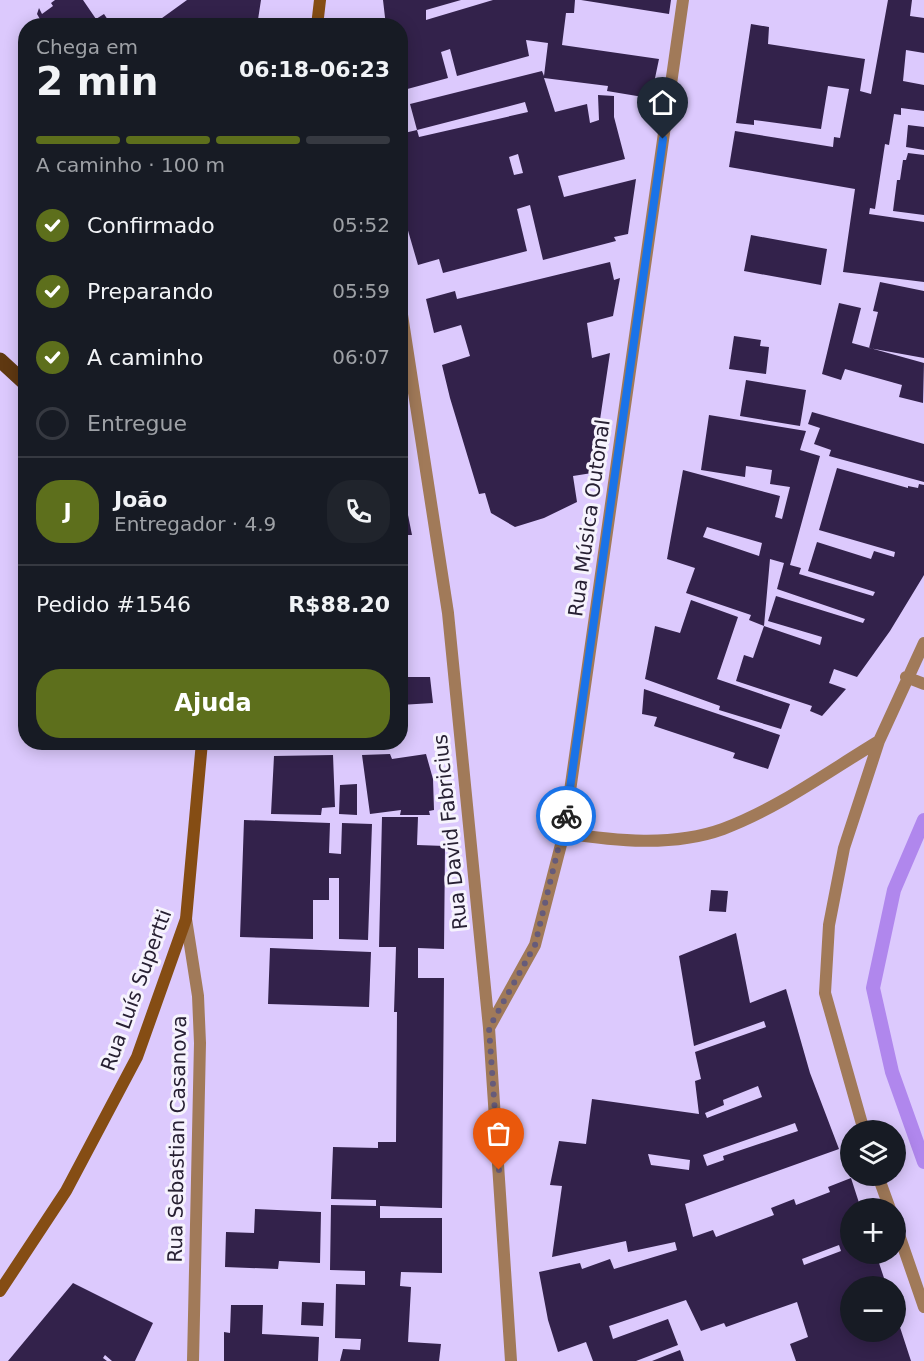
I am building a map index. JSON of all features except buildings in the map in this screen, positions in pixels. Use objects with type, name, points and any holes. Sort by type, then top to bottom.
[{"type":"main road","points":[[0,360],[18,377]]},
{"type":"street","points":[[318,18],[320,0]]},
{"type":"street","name":"Rua Música Outonal","points":[[489,1028],[535,945],[564,833],[683,0]]},
{"type":"street","name":"Rua David Fabricius","points":[[408,354],[448,613],[489,1028],[512,1360]]},
{"type":"street","points":[[861,1120],[825,993],[829,925],[844,848],[879,741],[906,677],[924,643]]},
{"type":"street","points":[[906,677],[924,684]]},
{"type":"street","points":[[564,833],[610,841],[642,841],[685,837],[721,830],[778,804],[879,741]]},
{"type":"street","name":"Rua Luís Supertti","points":[[0,1291],[66,1191],[137,1057],[186,919],[201,750]]},
{"type":"street","name":"Rua Sebastian Casanova","points":[[186,919],[198,996],[200,1043],[193,1361]]},
{"type":"street","points":[[906,1255],[924,1307]]},
{"type":"waterway","points":[[924,820],[894,890],[873,988],[892,1072],[924,1162]]},
{"type":"way so far","points":[[499,1170],[489,1028],[535,945],[564,833],[566,816]]},
{"type":"route","points":[[566,816],[663,139]]}]
